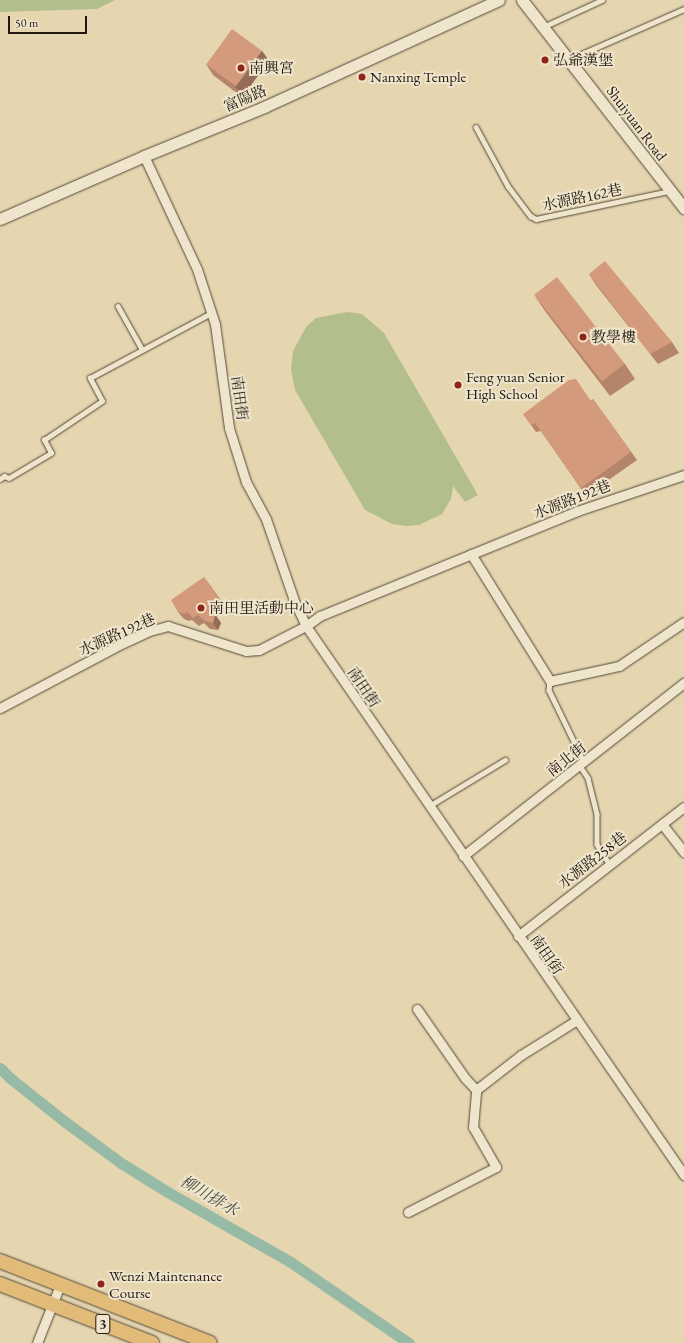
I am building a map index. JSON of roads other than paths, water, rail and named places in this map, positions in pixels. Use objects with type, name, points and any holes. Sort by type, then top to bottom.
[{"type":"main road","name":"3","points":[[0,1261],[210,1343]]},
{"type":"main road","name":"3","points":[[0,1284],[152,1343]]},
{"type":"street","name":"富陽路","points":[[0,219],[144,156],[264,106],[500,0]]},
{"type":"street","name":"Shuiyuan Road","points":[[522,0],[570,59],[636,148],[684,208]]},
{"type":"street","name":"南田街","points":[[144,156],[196,269],[211,313],[219,352],[229,428],[246,482],[266,519],[295,603],[306,626],[684,1175]]},
{"type":"street","name":"水源路192巷","points":[[0,708],[149,631],[168,626],[246,651],[259,650],[306,626],[320,616],[577,511],[684,475]]},
{"type":"street","points":[[471,554],[550,681],[619,666],[684,622]]},
{"type":"street","name":"南北街","points":[[463,856],[684,684]]},
{"type":"street","name":"水源路258巷","points":[[518,936],[684,807]]},
{"type":"street","points":[[662,824],[684,852]]},
{"type":"street","points":[[408,1212],[496,1167],[473,1126],[476,1090],[465,1078],[417,1009]]},
{"type":"street","points":[[476,1090],[521,1055],[577,1020]]},
{"type":"street","points":[[38,1343],[54,1305],[60,1285]]},
{"type":"lane","points":[[543,27],[602,0]]},
{"type":"lane","points":[[570,59],[684,9]]},
{"type":"lane","name":"水源路162巷","points":[[476,127],[508,186],[531,216],[536,219],[670,190]]},
{"type":"lane","points":[[118,306],[142,349]]},
{"type":"lane","points":[[0,479],[4,476],[9,478],[51,453],[44,440],[102,400],[90,378],[211,313]]},
{"type":"lane","points":[[550,681],[549,690],[588,778],[597,814],[597,844],[602,854],[610,864]]},
{"type":"lane","points":[[429,806],[505,760]]},
{"type":"waterway","name":"柳川排水","points":[[0,1068],[10,1078],[64,1121],[121,1163],[166,1191],[292,1263],[409,1343]]},
{"type":"place","name":"弘爺漢堡","points":[[545,60]]},
{"type":"place","name":"南興宮","points":[[241,68]]},
{"type":"place","name":"Nanxing Temple","points":[[362,77]]},
{"type":"place","name":"教學樓","points":[[583,337]]},
{"type":"place","name":"Feng yuan Senior High School","points":[[458,385]]},
{"type":"place","name":"南田里活動中心","points":[[201,608]]},
{"type":"place","name":"Wenzi Maintenance Course","points":[[101,1284]]}]
